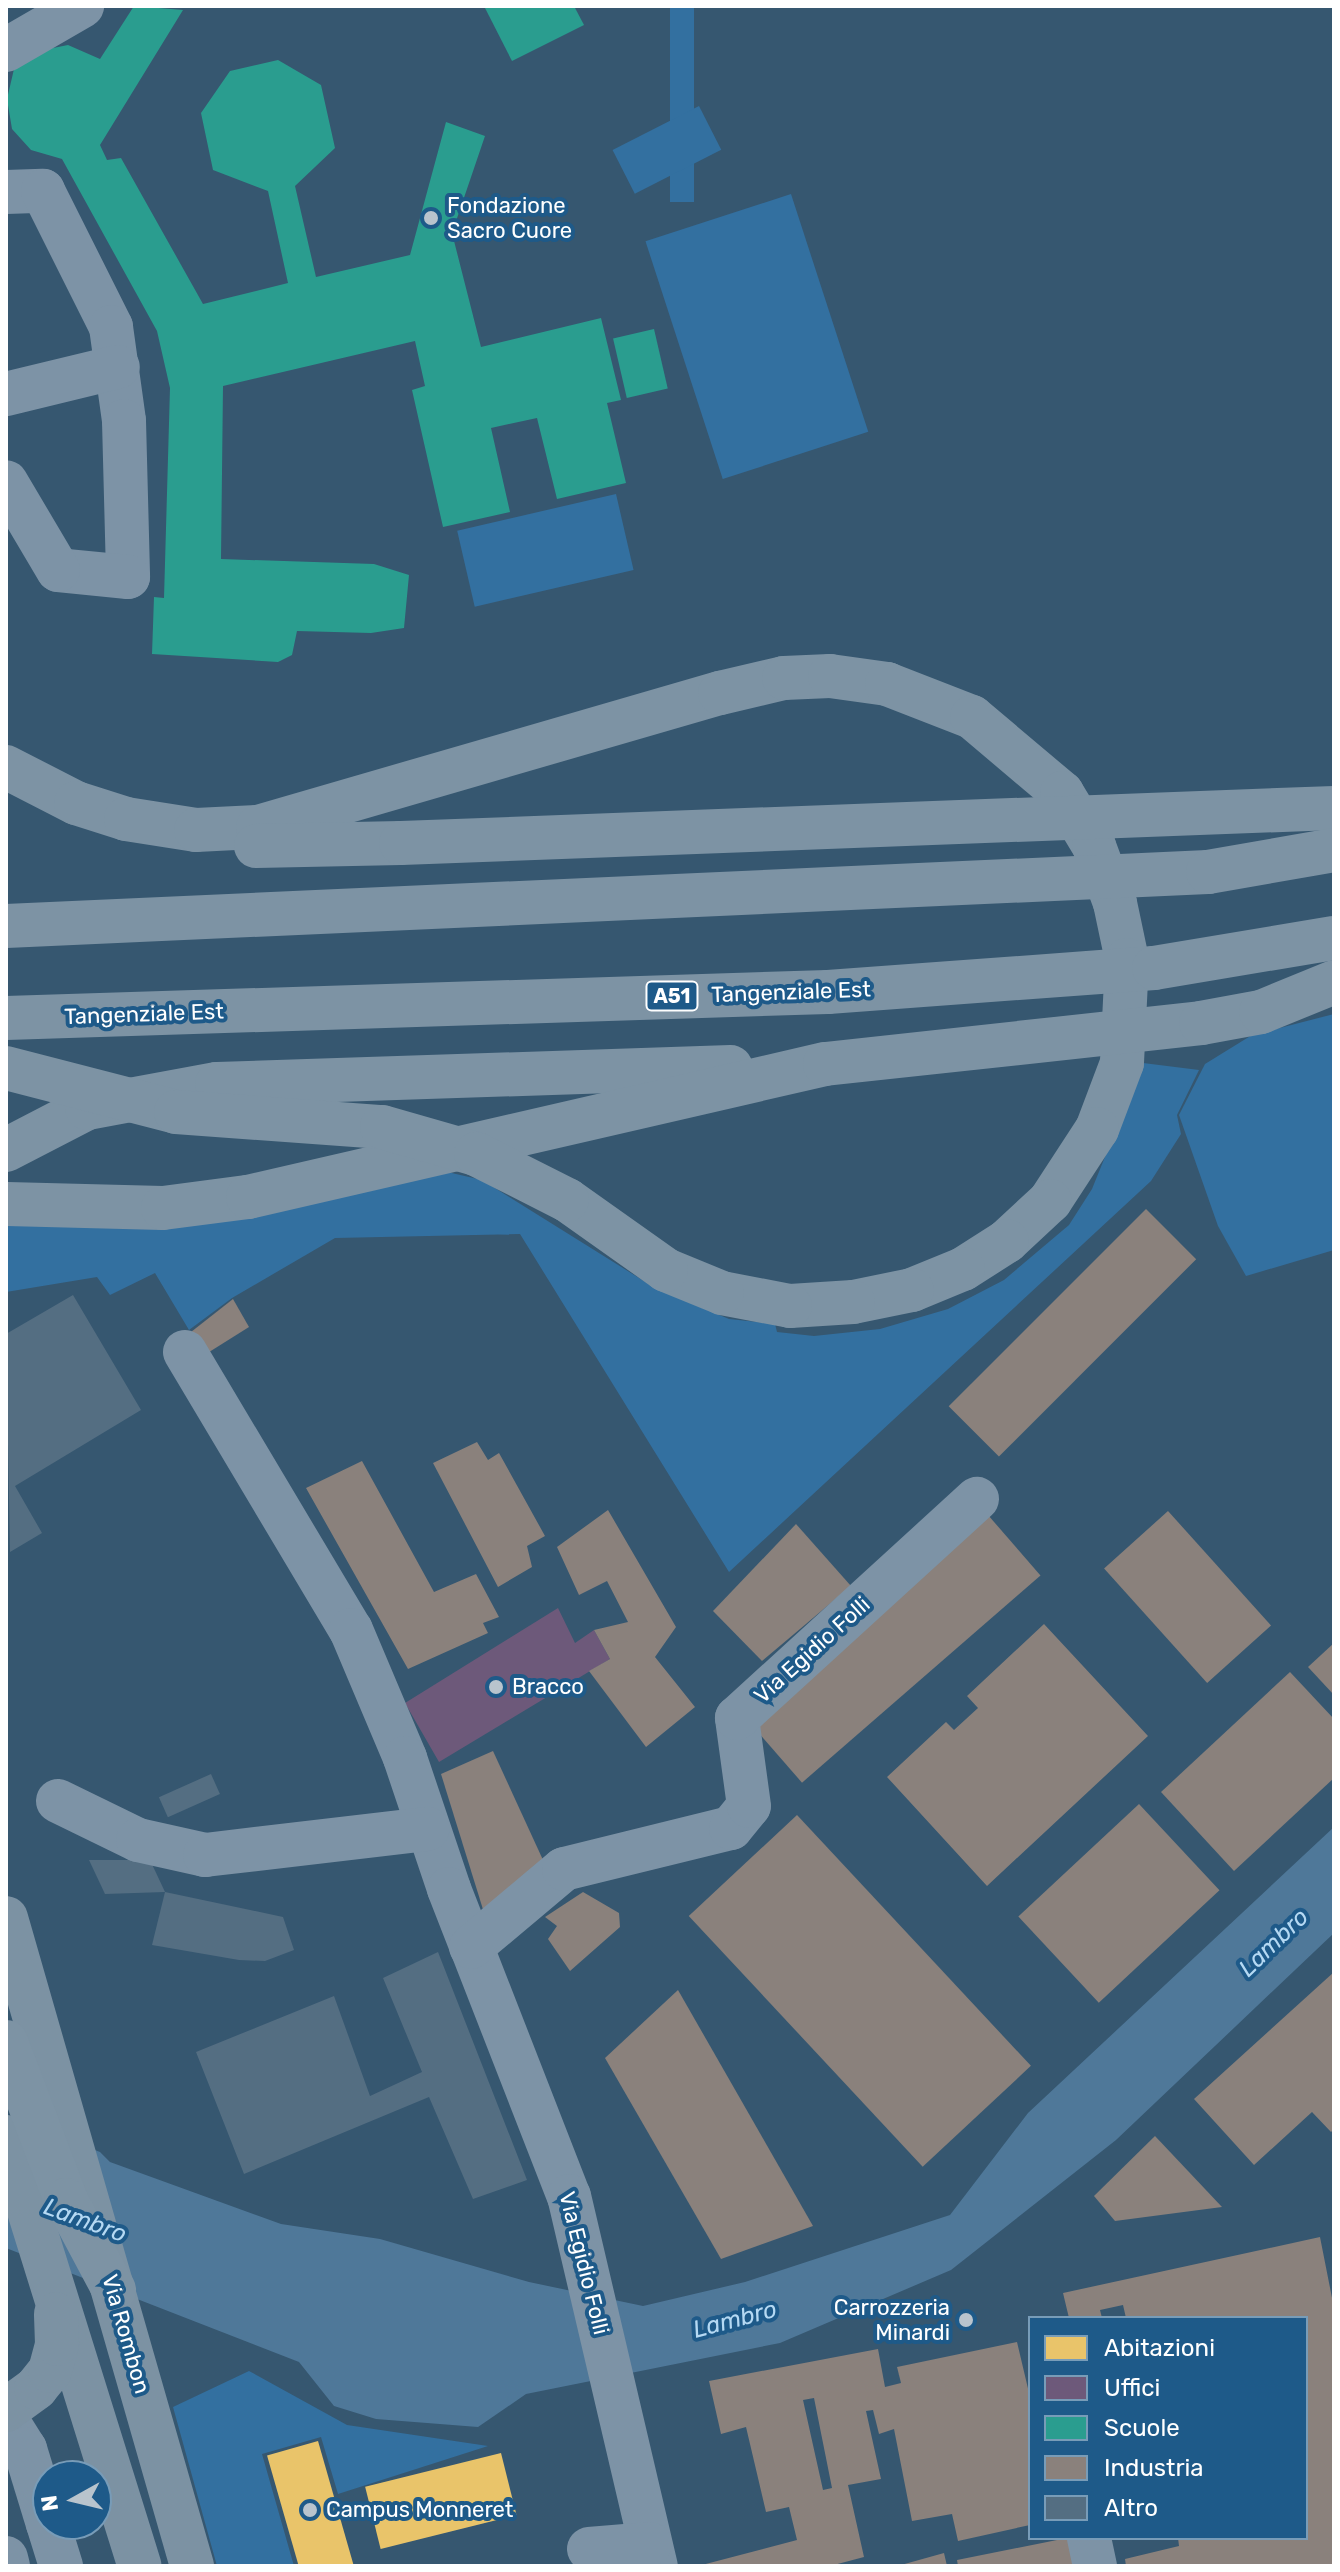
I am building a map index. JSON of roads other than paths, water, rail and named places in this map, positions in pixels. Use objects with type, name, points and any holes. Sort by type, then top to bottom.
[{"type":"highway","points":[[6,767],[102,813],[163,827],[230,829],[335,807],[784,678],[830,676],[887,684],[972,717],[1062,793],[1094,846],[1115,903],[1127,960],[1122,1063],[1097,1129],[1058,1189],[1007,1241],[963,1269],[912,1290],[853,1302],[790,1306],[722,1293],[666,1270],[567,1200],[476,1154],[429,1139],[382,1127],[176,1112],[6,1068]]},
{"type":"highway","points":[[6,786],[80,825],[150,843],[401,843],[1334,808]]},
{"type":"highway","points":[[6,926],[1208,872],[1334,850]]},
{"type":"highway","name":"Tangenziale Est","points":[[6,1018],[828,992],[1154,968],[1334,938]]},
{"type":"highway","points":[[6,1150],[87,1108],[217,1084],[825,1064],[1201,1023],[1261,1012],[1334,982]]},
{"type":"highway","points":[[7,1204],[163,1208],[248,1197],[825,1064]]},
{"type":"highway","points":[[6,2042],[66,2200],[114,2290]]},
{"type":"main road","points":[[6,1918],[39,2135],[57,2344],[50,2371],[36,2388],[6,2410]]},
{"type":"main road","points":[[51,2280],[140,2566]]},
{"type":"main road","name":"Via Rombon","points":[[114,2290],[192,2566]]},
{"type":"street","points":[[6,50],[82,6]]},
{"type":"street","points":[[6,192],[43,191],[111,327],[118,367],[128,577],[58,570],[6,482]]},
{"type":"street","points":[[6,394],[118,367]]},
{"type":"street","name":"Via Egidio Folli","points":[[185,1352],[351,1630],[405,1758],[427,1829],[471,1947],[569,2196],[590,2277],[652,2559]]},
{"type":"street","name":"Via Egidio Folli","points":[[471,1947],[564,1869],[731,1828],[749,1806],[737,1718],[977,1499]]},
{"type":"street","points":[[58,1801],[138,1840],[205,1855],[427,1829]]},
{"type":"street","points":[[6,2419],[25,2449],[32,2472]]},
{"type":"street","points":[[53,2540],[61,2566]]},
{"type":"street","points":[[1089,2540],[1095,2566]]},
{"type":"street","points":[[589,2549],[652,2559]]},
{"type":"street","points":[[6,2558],[8,2566]]},
{"type":"water","name":"Lambro","points":[[1334,1827],[1334,1933],[1116,2140],[951,2270],[780,2343],[526,2394],[478,2427],[376,2419],[334,2406],[299,2362],[6,2248],[6,2115],[100,2152],[110,2162],[281,2224],[380,2239],[529,2282],[643,2306],[745,2282],[950,2215],[1028,2113]]},
{"type":"place","name":"Fondazione Sacro Cuore","points":[[431,218]]},
{"type":"place","name":"Bracco","points":[[496,1687]]},
{"type":"place","name":"Carrozzeria Minardi","points":[[966,2320]]},
{"type":"place","name":"Campus Monneret","points":[[310,2510]]}]
